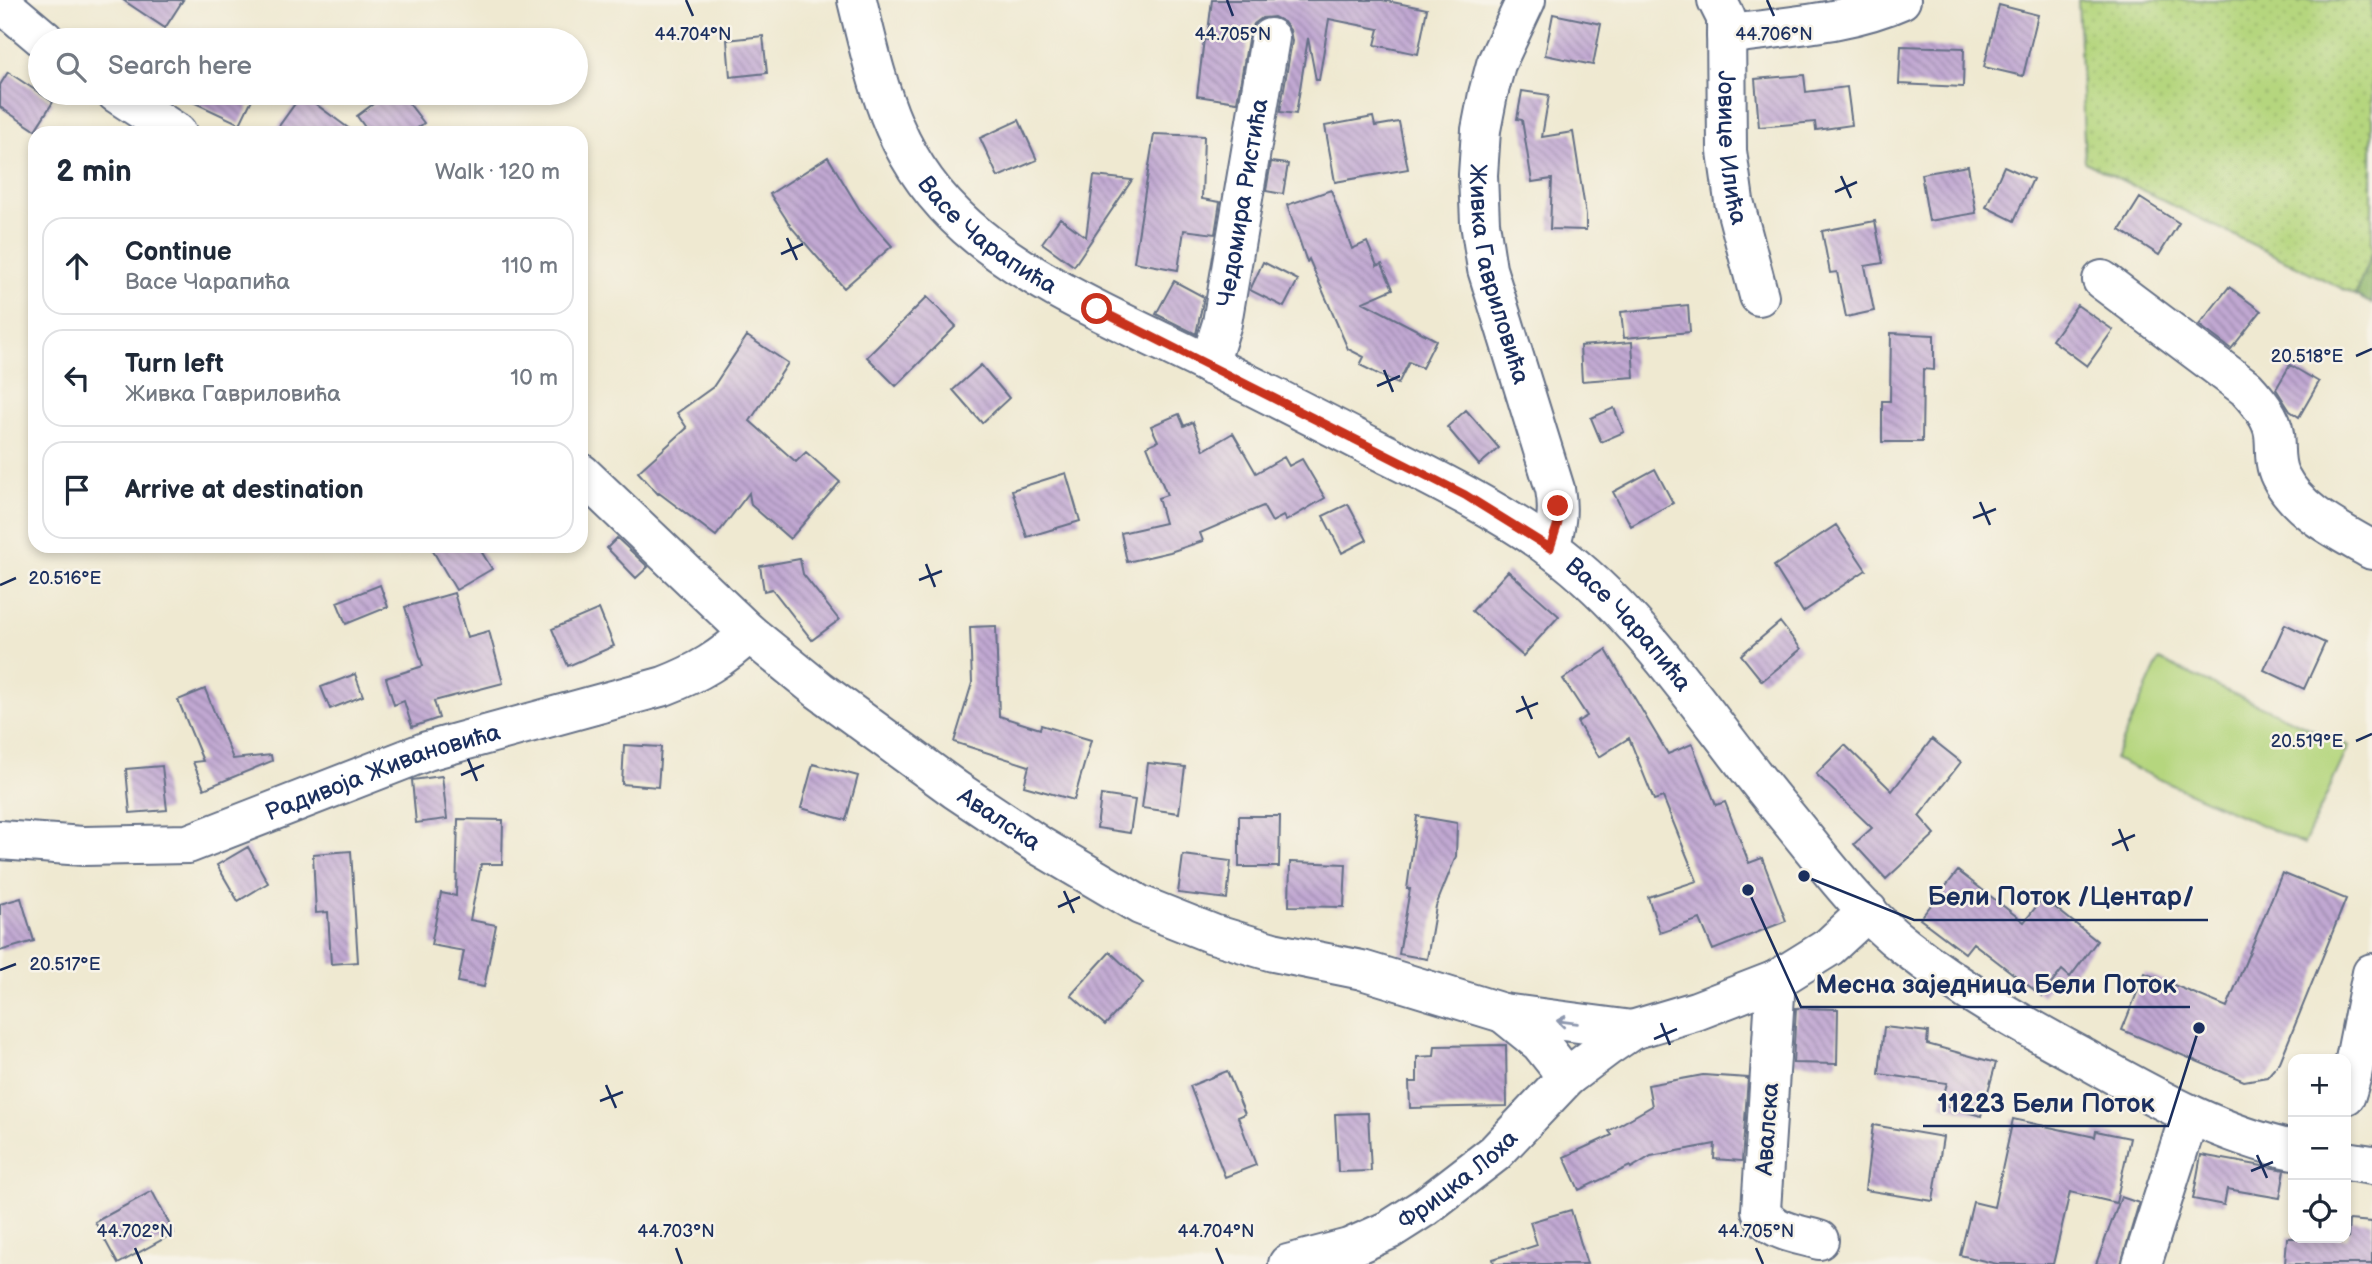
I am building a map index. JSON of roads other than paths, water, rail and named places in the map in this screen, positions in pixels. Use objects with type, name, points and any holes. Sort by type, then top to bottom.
[{"type":"street","name":"Васе Чарапића","points":[[857,0],[877,81],[898,138],[926,183],[951,212],[989,244],[1034,275],[1128,326],[1465,495],[1550,548],[1623,611],[1787,817],[1868,911],[1906,947],[2008,1017],[2190,1114],[2245,1138],[2288,1149]]},
{"type":"street","name":"Живка Гавриловића","points":[[1525,0],[1496,64],[1488,94],[1481,130],[1478,175],[1480,223],[1487,269],[1555,489],[1558,523],[1550,548]]},
{"type":"street","points":[[1721,17],[1881,9],[1900,0]]},
{"type":"street","points":[[0,2],[31,28]]},
{"type":"street","name":"Јовице Илића","points":[[1721,17],[1727,151],[1734,201],[1759,296]]},
{"type":"street","name":"Чедомира Ристића","points":[[1209,365],[1222,323],[1270,38]]},
{"type":"street","points":[[134,105],[166,126]]},
{"type":"street","points":[[2102,279],[2246,388],[2262,408],[2274,433],[2274,458],[2289,491],[2312,513],[2372,551]]},
{"type":"street","name":"Авалска","points":[[588,480],[749,633],[819,690],[956,790],[1040,846],[1140,905],[1273,952],[1362,970],[1503,1013],[1632,1030]]},
{"type":"street","name":"Радивоја Живановића","points":[[0,840],[83,846],[188,844],[427,751],[664,686],[716,662],[749,633]]},
{"type":"street","name":"Авалска","points":[[1503,1013],[1540,1043],[1567,1077],[1632,1030],[1696,1011],[1776,980],[1829,947],[1868,911]]},
{"type":"street","points":[[2351,1078],[2372,973]]},
{"type":"street","name":"Авалска","points":[[1776,980],[1761,1210],[1772,1226],[1819,1240]]},
{"type":"street","name":"Фрицка Лоха","points":[[1288,1264],[1372,1239],[1426,1207],[1495,1153],[1567,1077]]},
{"type":"street","points":[[2142,1264],[2190,1114]]},
{"type":"street","points":[[2351,1162],[2372,1165]]},
{"type":"place","name":"Бели Поток /Центар/","points":[[1804,876]]},
{"type":"place","name":"Месна заједница Бели Поток","points":[[1748,890]]},
{"type":"place","name":"11223 Бели Поток","points":[[2199,1028]]}]
